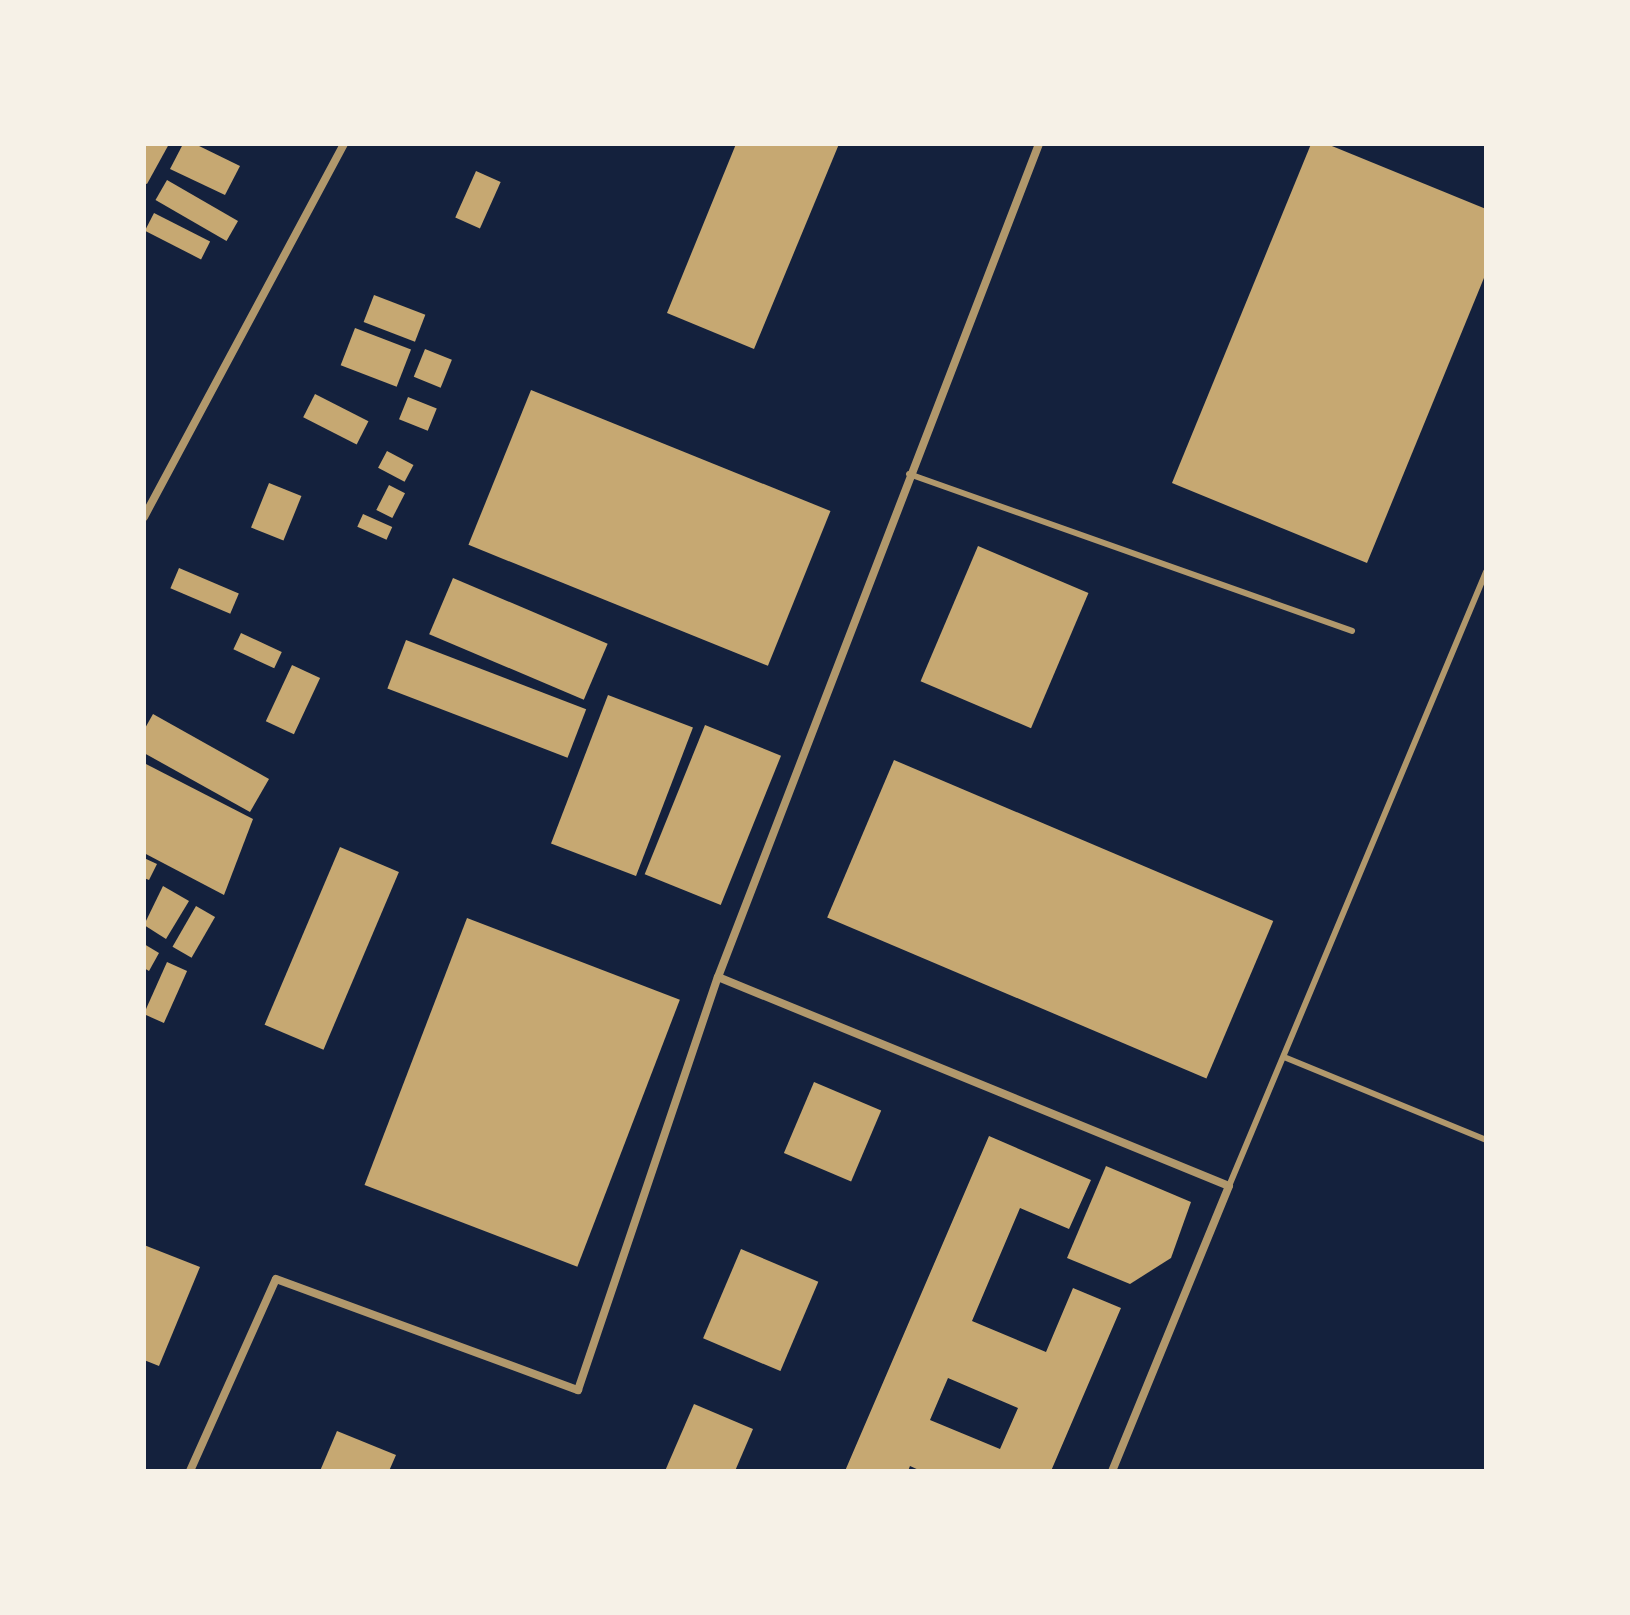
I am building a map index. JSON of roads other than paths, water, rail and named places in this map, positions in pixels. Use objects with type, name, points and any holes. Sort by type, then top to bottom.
[{"type":"street","points":[[144,517],[342,144]]},
{"type":"street","points":[[190,1471],[276,1279],[578,1390],[718,977],[909,474],[1039,144]]},
{"type":"street","points":[[718,977],[1229,1186],[1112,1471]]},
{"type":"lane","points":[[909,474],[1352,631]]},
{"type":"lane","points":[[1229,1186],[1486,572]]},
{"type":"lane","points":[[1284,1057],[1486,1140]]}]
